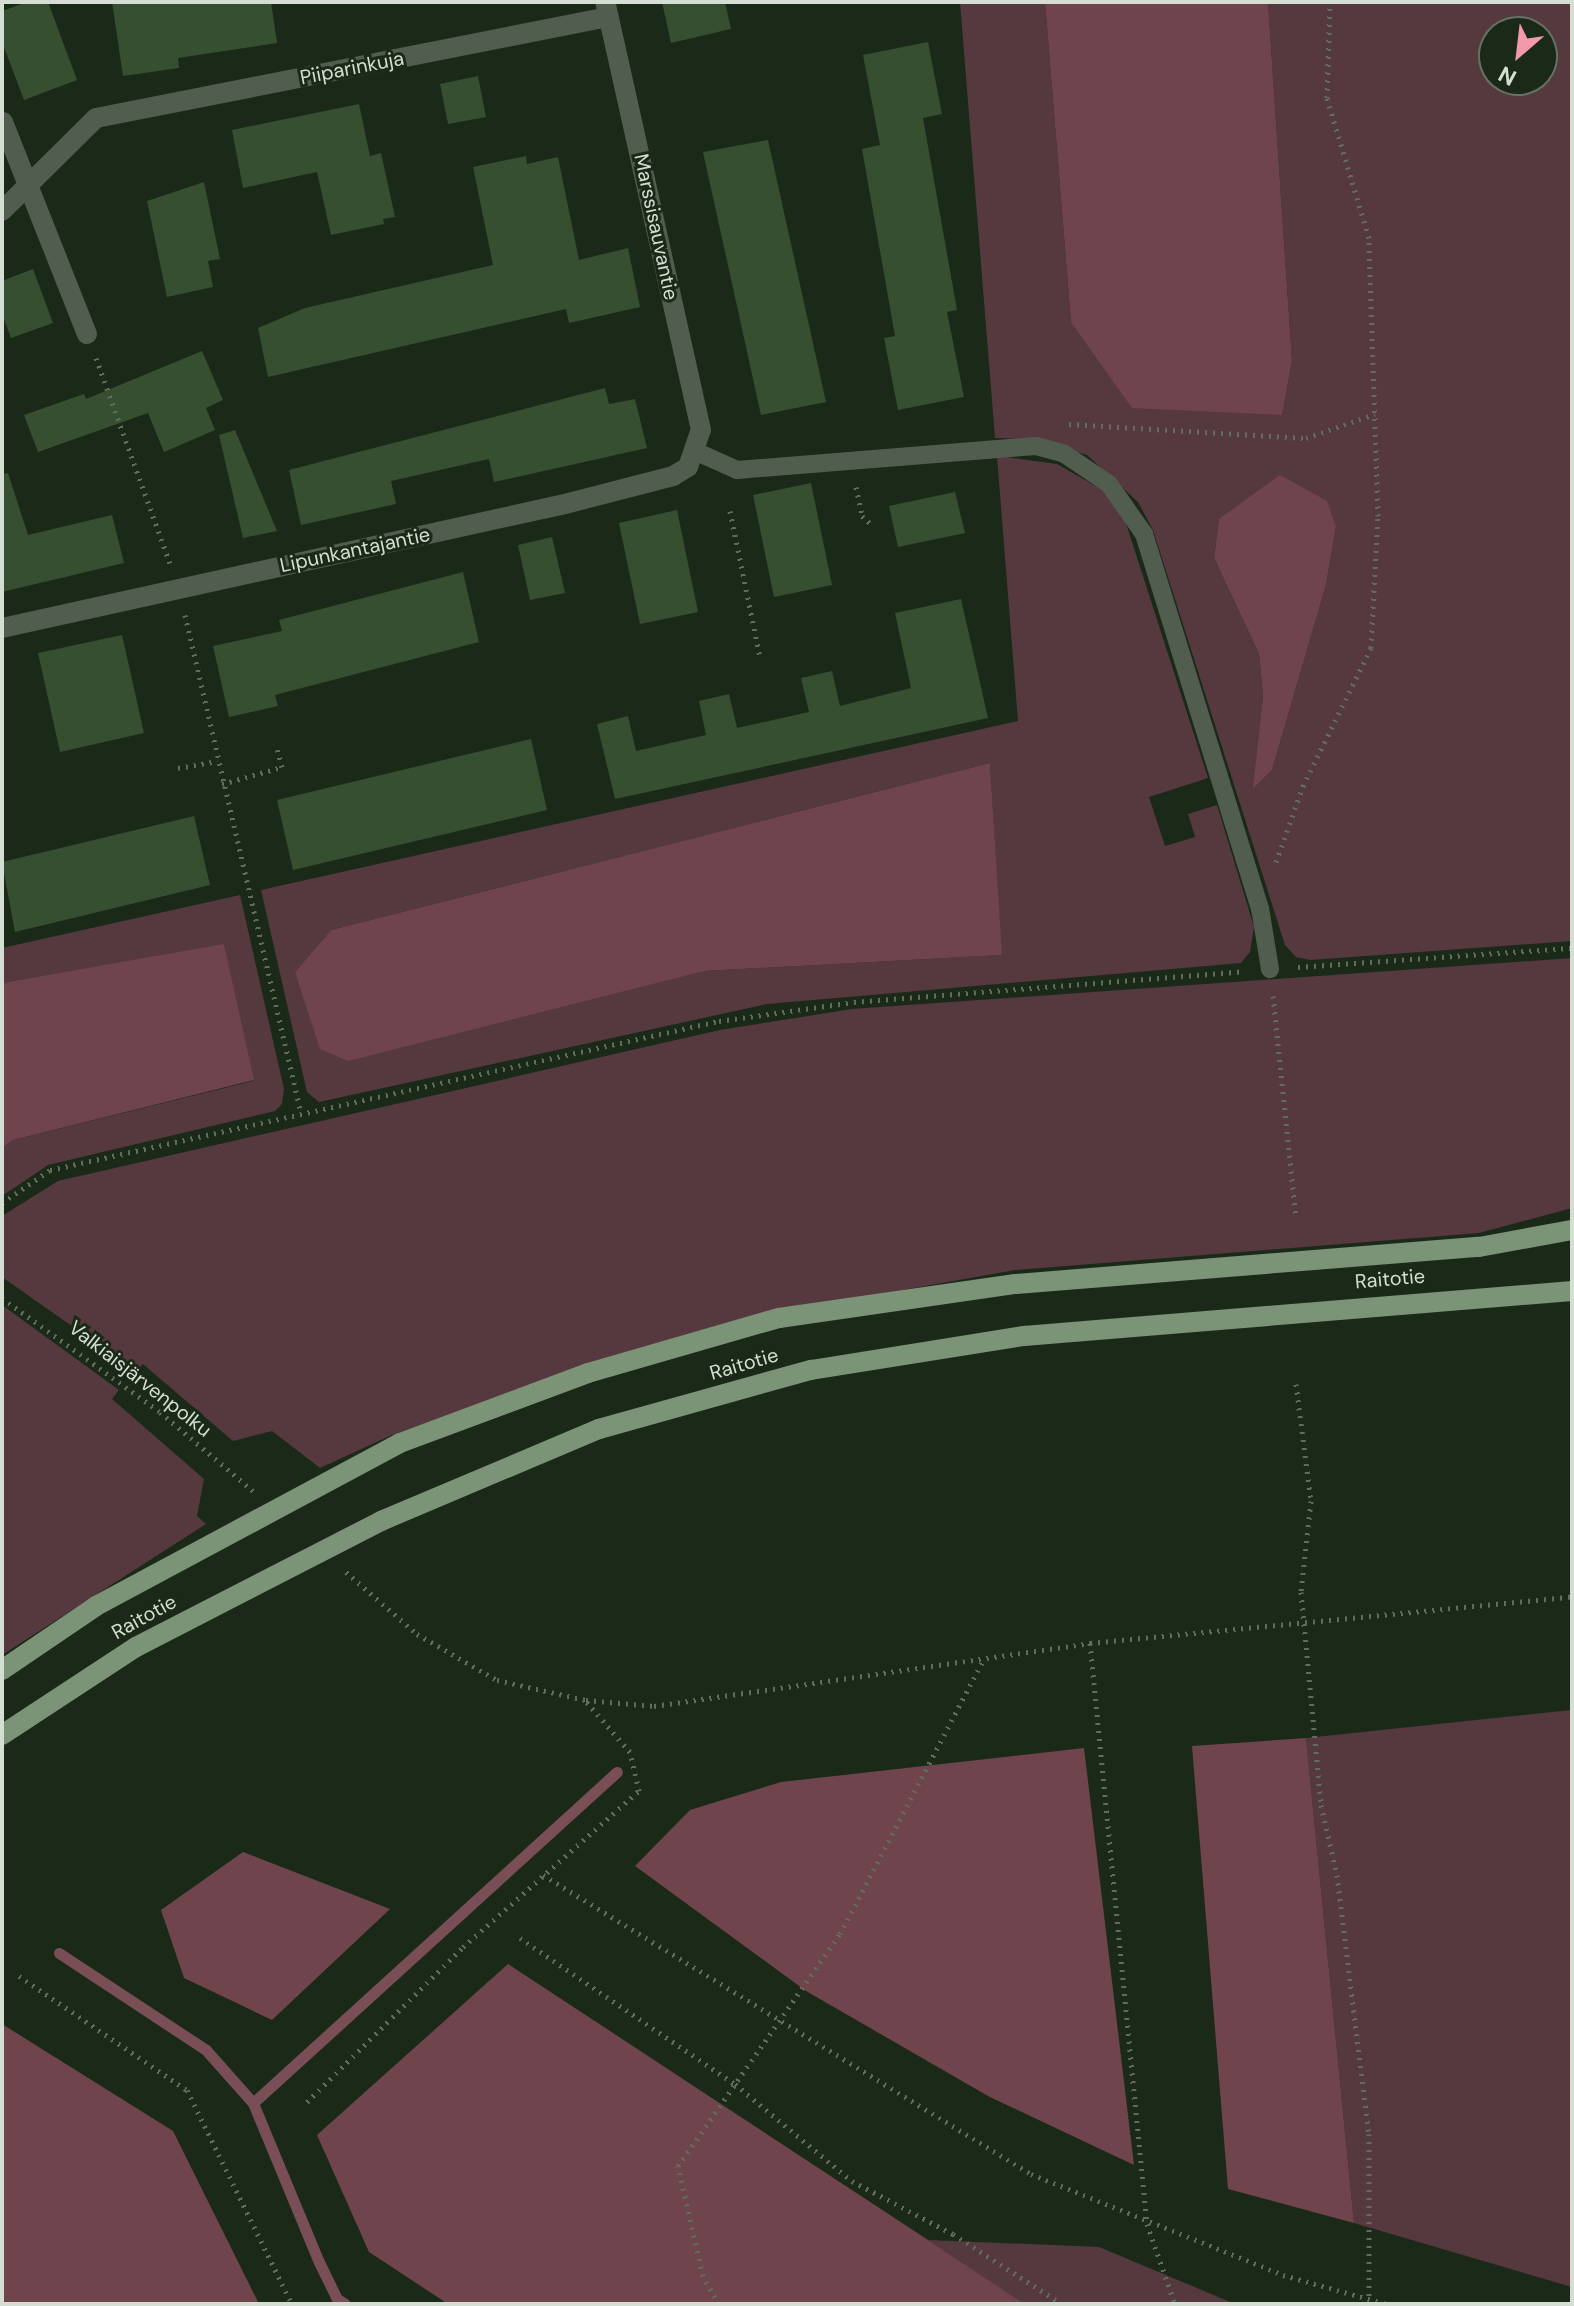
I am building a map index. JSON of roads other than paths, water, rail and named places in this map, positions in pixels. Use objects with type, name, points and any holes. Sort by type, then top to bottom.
[{"type":"main road","name":"Raitotie","points":[[2,1670],[96,1606],[400,1443],[588,1373],[779,1318],[1016,1284],[1479,1247],[1572,1230]]},
{"type":"main road","name":"Raitotie","points":[[2,1735],[136,1647],[381,1521],[629,1421],[811,1370],[1024,1336],[1572,1291]]},
{"type":"street","name":"Piiparinkuja","points":[[28,185],[96,118],[606,10]]},
{"type":"street","name":"Marssisauvantie","points":[[606,10],[701,430],[697,452]]},
{"type":"street","points":[[3,122],[87,334]]},
{"type":"street","points":[[2,211],[28,185]]},
{"type":"street","name":"Lipunkantajantie","points":[[2,628],[673,476],[688,467],[697,452]]},
{"type":"lane","points":[[697,452],[737,470],[851,458],[1036,446],[1063,453],[1109,484],[1144,534],[1260,908],[1270,969]]},
{"type":"waterway","points":[[253,2103],[617,1772]]},
{"type":"waterway","points":[[59,1953],[206,2050],[253,2103],[319,2262],[337,2299],[345,2304]]}]
